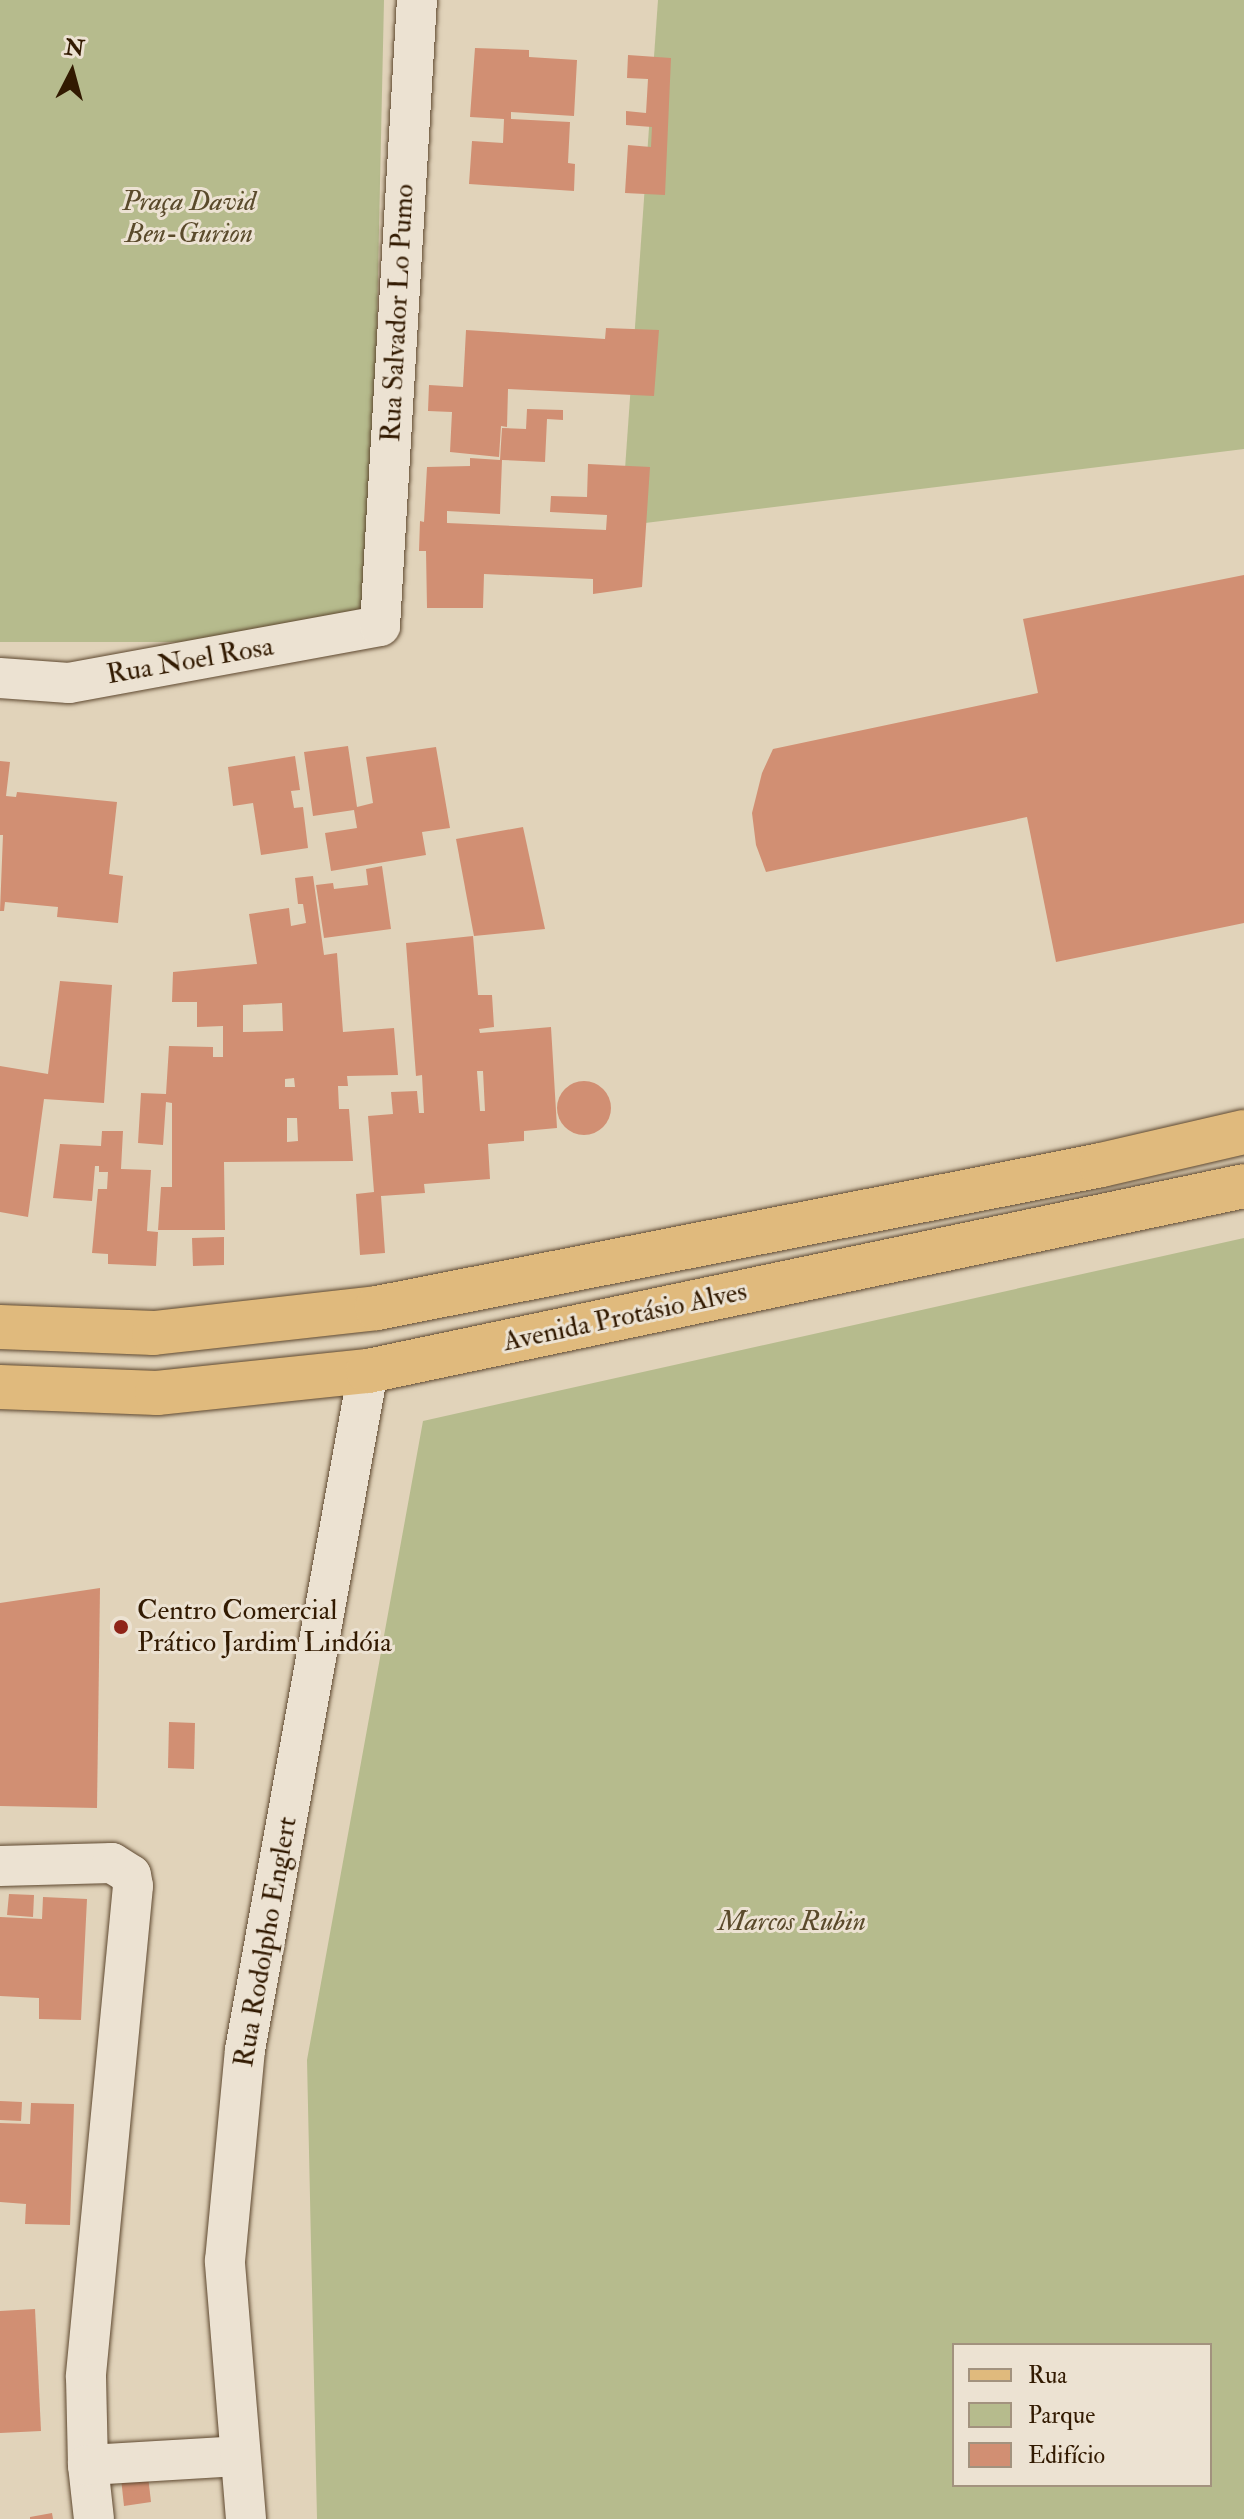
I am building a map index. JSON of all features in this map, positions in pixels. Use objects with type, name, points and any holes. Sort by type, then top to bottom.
[{"type":"main road","name":"Avenida Protásio Alves","points":[[0,1327],[154,1333],[377,1308],[1101,1165],[1244,1132]]},
{"type":"main road","name":"Avenida Protásio Alves","points":[[0,1387],[157,1393],[368,1371],[1244,1186]]},
{"type":"street","name":"Rua Salvador Lo Pumo","points":[[380,626],[417,0]]},
{"type":"street","name":"Rua Noel Rosa","points":[[0,678],[69,683],[380,626]]},
{"type":"street","name":"Rua Rodolpho Englert","points":[[241,2519],[225,2261],[245,2050],[368,1371]]},
{"type":"street","points":[[0,1866],[112,1863],[131,1875],[133,1886],[86,2377],[88,2465],[94,2519]]},
{"type":"street","points":[[88,2465],[239,2456]]},
{"type":"green space","name":"Praça David Ben-Gurion","points":[[0,0],[384,0],[370,642],[0,642]]},
{"type":"green space","points":[[658,0],[1244,0],[1244,449],[621,526]]},
{"type":"green space","name":"Marcos Rubin","points":[[1244,1238],[1244,2519],[317,2519],[307,2060],[423,1421]]},
{"type":"building","points":[[475,48],[529,50],[529,57],[577,60],[574,116],[511,112],[511,119],[570,122],[568,163],[575,164],[574,191],[469,184],[472,141],[503,143],[504,119],[470,117]]},
{"type":"building","points":[[628,55],[671,58],[665,195],[625,193],[628,145],[651,147],[652,127],[626,125],[626,111],[646,113],[648,79],[627,78]]},
{"type":"building","points":[[606,328],[659,330],[654,396],[508,389],[507,427],[501,426],[499,457],[450,452],[452,412],[428,411],[429,385],[463,387],[466,330],[605,339]]},
{"type":"building","points":[[527,409],[563,410],[563,420],[547,419],[545,462],[502,460],[500,514],[447,511],[447,523],[606,530],[607,515],[550,512],[551,496],[587,497],[588,464],[650,467],[642,587],[593,594],[593,579],[484,574],[483,608],[427,608],[426,551],[419,551],[427,467],[470,466],[470,458],[500,460],[502,428],[526,429]]},
{"type":"building","points":[[1244,575],[1244,923],[1056,962],[1027,817],[766,872],[756,845],[752,813],[762,773],[773,749],[1038,693],[1023,619]]},
{"type":"building","points":[[348,746],[357,807],[373,803],[366,757],[436,747],[450,828],[422,832],[426,855],[331,871],[325,833],[357,828],[354,810],[313,816],[304,752]]},
{"type":"building","points":[[295,756],[300,790],[291,791],[294,808],[303,807],[308,848],[261,855],[253,803],[233,806],[228,767]]},
{"type":"building","points":[[0,761],[10,762],[6,796],[16,797],[17,792],[117,802],[109,874],[123,876],[118,923],[57,917],[58,907],[5,902],[4,911],[0,911],[3,835],[0,835]]},
{"type":"building","points":[[523,827],[545,929],[474,936],[456,839]]},
{"type":"building","points":[[382,866],[391,929],[324,938],[316,885],[333,883],[334,889],[368,885],[366,869]]},
{"type":"building","points":[[313,876],[324,955],[337,953],[343,1032],[394,1028],[398,1075],[347,1076],[348,1086],[338,1086],[339,1109],[349,1109],[353,1161],[224,1162],[225,1230],[158,1230],[161,1187],[172,1187],[172,1103],[166,1102],[163,1145],[138,1143],[141,1093],[166,1094],[169,1046],[213,1047],[213,1057],[223,1057],[223,1026],[197,1027],[197,1002],[172,1002],[173,972],[257,964],[249,914],[289,908],[291,926],[306,923],[303,904],[298,904],[295,878]],"holes":[[[282,1003],[283,1031],[243,1032],[243,1005]],[[294,1078],[295,1087],[285,1087],[285,1079]],[[287,1118],[297,1118],[298,1141],[287,1142]]]},
{"type":"building","points":[[473,936],[478,995],[492,995],[494,1027],[479,1029],[480,1033],[551,1027],[557,1128],[524,1131],[524,1141],[488,1144],[490,1179],[424,1184],[425,1193],[381,1196],[385,1253],[360,1255],[356,1194],[374,1192],[368,1116],[393,1114],[391,1092],[417,1091],[419,1113],[424,1113],[422,1075],[416,1076],[406,943]],"holes":[[[477,1071],[483,1071],[485,1111],[480,1111]]]},
{"type":"building","points":[[60,981],[112,985],[104,1103],[44,1099],[28,1217],[0,1212],[0,1066],[48,1074]]},
{"type":"building","points":[[584,1081],[603,1089],[611,1108],[603,1127],[584,1135],[565,1127],[557,1108],[565,1089]]},
{"type":"building","points":[[102,1131],[123,1131],[121,1169],[151,1170],[147,1231],[158,1232],[156,1266],[108,1264],[108,1254],[92,1253],[98,1189],[107,1189],[108,1172],[99,1172],[99,1166],[95,1166],[92,1201],[53,1198],[60,1144],[101,1146]]},
{"type":"building","points":[[224,1237],[224,1265],[193,1266],[192,1238]]},
{"type":"building","points":[[100,1588],[97,1808],[0,1806],[0,1603]]},
{"type":"building","points":[[169,1722],[195,1723],[194,1769],[168,1768]]},
{"type":"building","points":[[9,1894],[34,1895],[33,1917],[7,1915]]},
{"type":"building","points":[[43,1897],[87,1899],[81,2020],[39,2019],[39,1998],[0,1996],[0,1917],[42,1919]]},
{"type":"building","points":[[0,2101],[22,2102],[21,2121],[0,2120]]},
{"type":"building","points":[[31,2103],[74,2104],[70,2225],[25,2224],[26,2204],[0,2202],[0,2123],[30,2124]]},
{"type":"building","points":[[35,2309],[41,2431],[0,2433],[0,2311]]},
{"type":"building","points":[[148,2476],[151,2502],[124,2506],[121,2478]]},
{"type":"building","points":[[52,2513],[53,2519],[30,2519],[30,2517]]},
{"type":"place","name":"Centro Comercial Prático Jardim Lindóia","points":[[121,1627]]}]
